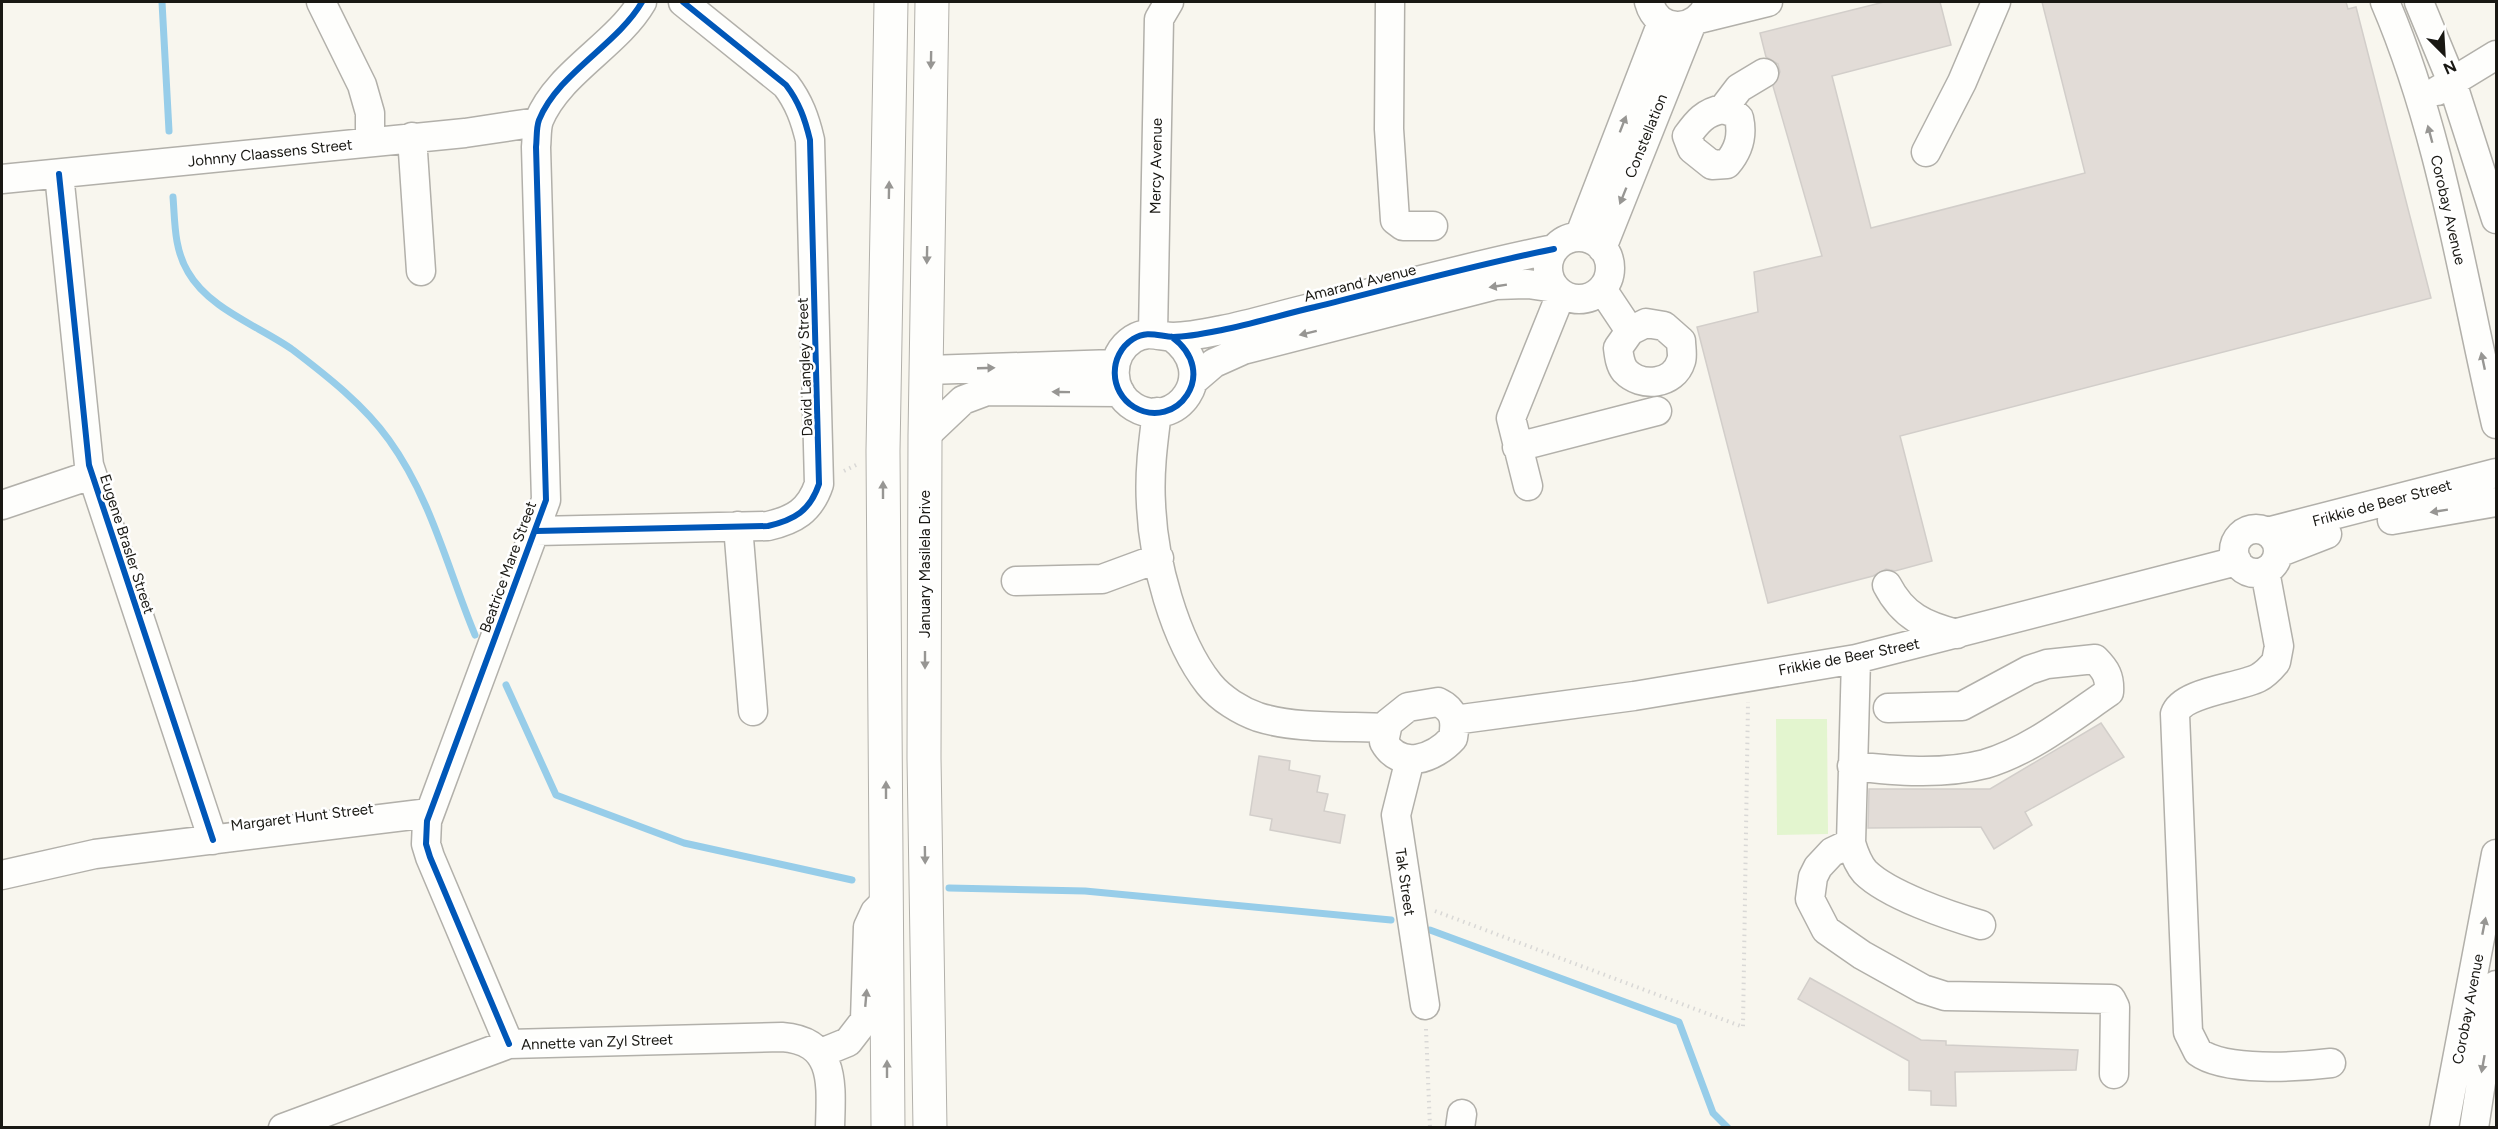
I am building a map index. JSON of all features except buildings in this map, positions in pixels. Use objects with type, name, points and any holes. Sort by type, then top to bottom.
[{"type":"main road","points":[[888,1128],[883,451],[891,2]]},
{"type":"main road","name":"January Masilela Drive","points":[[930,1128],[924,758],[925,436],[928,370],[932,2]]},
{"type":"main road","points":[[885,736],[900,678],[903,638],[904,402],[906,390],[912,379],[928,370]]},
{"type":"street","points":[[321,2],[362,85],[370,113],[370,142]]},
{"type":"street","name":"Beatrice Mare Street","points":[[509,1044],[430,857],[426,835],[429,813],[546,500],[536,147],[538,122],[552,98],[631,19],[642,2]]},
{"type":"street","name":"David Langley Street","points":[[683,2],[780,79],[795,97],[806,122],[810,140],[819,484]]},
{"type":"street","name":"Mercy Avenue","points":[[1162,335],[1159,19],[1169,2]]},
{"type":"street","points":[[1390,2],[1389,129],[1395,220],[1404,226],[1432,226]]},
{"type":"street","points":[[1656,12],[1681,27],[1699,15],[1767,2]]},
{"type":"street","points":[[1926,152],[1962,82],[1996,2]]},
{"type":"street","name":"Corobay Avenue","points":[[2385,2],[2420,101],[2437,161],[2496,424]]},
{"type":"street","points":[[2420,2],[2452,82],[2496,219]]},
{"type":"street","name":"Constellation","points":[[1578,245],[1656,12]]},
{"type":"street","name":"Constellation","points":[[1578,245],[1650,128],[1699,15]]},
{"type":"street","points":[[2420,101],[2496,55]]},
{"type":"street","points":[[1723,109],[1739,88],[1764,73]]},
{"type":"street","points":[[1723,109],[1739,118],[1741,128],[1736,154],[1727,164],[1712,165],[1701,159],[1692,149],[1687,136],[1698,121],[1711,111],[1723,109]]},
{"type":"street","name":"Johnny Claassens Street","points":[[2,179],[487,131],[538,122]]},
{"type":"street","points":[[1650,128],[1687,136]]},
{"type":"street","points":[[412,137],[421,271]]},
{"type":"street","name":"Eugene Brasler Street","points":[[59,174],[85,446],[92,475],[213,840]]},
{"type":"street","points":[[1193,381],[1194,368],[1191,356],[1162,335],[1133,339],[1119,354],[1115,364],[1116,383],[1120,393],[1135,408],[1157,412],[1180,403],[1193,381],[1214,363],[1243,350],[1496,285],[1528,284],[1574,292],[1607,281],[1609,264],[1578,245],[1548,265],[1548,273],[1574,292],[1630,331]]},
{"type":"street","name":"Amarand Avenue","points":[[1162,335],[1223,330],[1504,259],[1578,245]]},
{"type":"street","points":[[1528,486],[1515,440],[1524,425],[1574,292]]},
{"type":"street","points":[[928,370],[1115,364]]},
{"type":"street","points":[[925,436],[963,400],[987,391],[1120,393]]},
{"type":"street","points":[[1515,440],[1657,411]]},
{"type":"street","points":[[1157,412],[1151,459],[1151,505],[1159,558],[1180,634],[1209,684],[1235,706],[1251,714],[1300,723],[1386,728]]},
{"type":"street","name":"Frikkie de Beer Street","points":[[2259,558],[2496,473]]},
{"type":"street","points":[[2,505],[92,475]]},
{"type":"street","points":[[536,531],[768,526],[798,516],[812,502],[819,484]]},
{"type":"street","name":"Frikkie de Beer Street","points":[[1454,720],[1634,696],[1856,659],[2259,558],[2327,534],[2422,513],[2496,502]]},
{"type":"street","points":[[738,526],[753,711]]},
{"type":"street","points":[[1016,581],[1102,579],[1159,558]]},
{"type":"street","points":[[2259,558],[2278,646],[2278,657],[2265,674],[2247,682],[2187,700],[2176,708],[2175,714],[2188,1032],[2198,1052],[2222,1062],[2273,1066],[2331,1063]]},
{"type":"street","points":[[1887,585],[1893,598],[1910,616],[1923,624],[1957,634]]},
{"type":"street","points":[[1856,659],[1851,843],[1866,873],[1881,883],[1929,908],[1981,925]]},
{"type":"street","points":[[1852,766],[1901,771],[1942,770],[1985,764],[2046,734],[2109,692],[2110,681],[2106,669],[2095,659],[2047,664],[2029,670],[1962,706],[1888,708]]},
{"type":"street","points":[[1438,702],[1447,707],[1454,720],[1453,738],[1445,747],[1431,755],[1410,759],[1400,759],[1390,753],[1384,742],[1386,728],[1396,715],[1408,707],[1424,703],[1438,702]]},
{"type":"street","name":"Tak Street","points":[[1410,759],[1396,815],[1425,1005]]},
{"type":"street","name":"Margaret Hunt Street","points":[[2,875],[95,854],[429,813]]},
{"type":"street","points":[[1851,843],[1825,859],[1813,877],[1810,889],[1810,899],[1819,921],[1834,938],[1912,983],[1945,996],[2111,999],[2115,1007],[2114,1074]]},
{"type":"street","name":"Corobay Avenue","points":[[2444,1128],[2496,854]]},
{"type":"street","points":[[830,1128],[830,1077],[821,1053],[848,1042],[865,1020],[868,927],[875,912],[886,901]]},
{"type":"street","name":"Corobay Avenue","points":[[2474,1128],[2496,985]]},
{"type":"street","name":"Annette van Zyl Street","points":[[283,1128],[509,1044],[782,1037],[800,1040],[821,1053]]},
{"type":"path","points":[[819,484],[883,451]]},
{"type":"path","points":[[1408,901],[1743,1027],[1749,677]]},
{"type":"path","points":[[1425,1005],[1430,1128]]},
{"type":"green space","points":[[1776,719],[1827,719],[1828,834],[1777,835]]},
{"type":"waterway","points":[[162,2],[169,131]]},
{"type":"waterway","points":[[173,197],[180,254],[197,285],[221,307],[280,341],[319,370],[357,403],[389,440],[404,462],[428,510],[475,635]]},
{"type":"waterway","points":[[506,685],[556,795],[684,843],[852,880]]},
{"type":"waterway","points":[[949,888],[1085,891],[1391,920]]},
{"type":"waterway","points":[[1430,930],[1679,1022],[1713,1113],[1728,1128]]},
{"type":"cycle path","points":[[509,1044],[430,857],[426,844],[427,821],[546,500],[536,147],[538,123],[548,103],[560,88],[618,32],[642,2]]},
{"type":"cycle path","points":[[536,531],[768,526],[786,521],[800,513],[811,501],[819,484],[808,132],[798,104],[786,85],[683,2]]},
{"type":"cycle path","points":[[59,174],[89,465],[213,840]]},
{"type":"cycle path","points":[[1172,337],[1186,351],[1193,367],[1193,382],[1187,395],[1165,412],[1150,413],[1134,407],[1120,392],[1115,373],[1119,354],[1138,336],[1148,334],[1173,337],[1234,328],[1464,269],[1554,249]]}]
